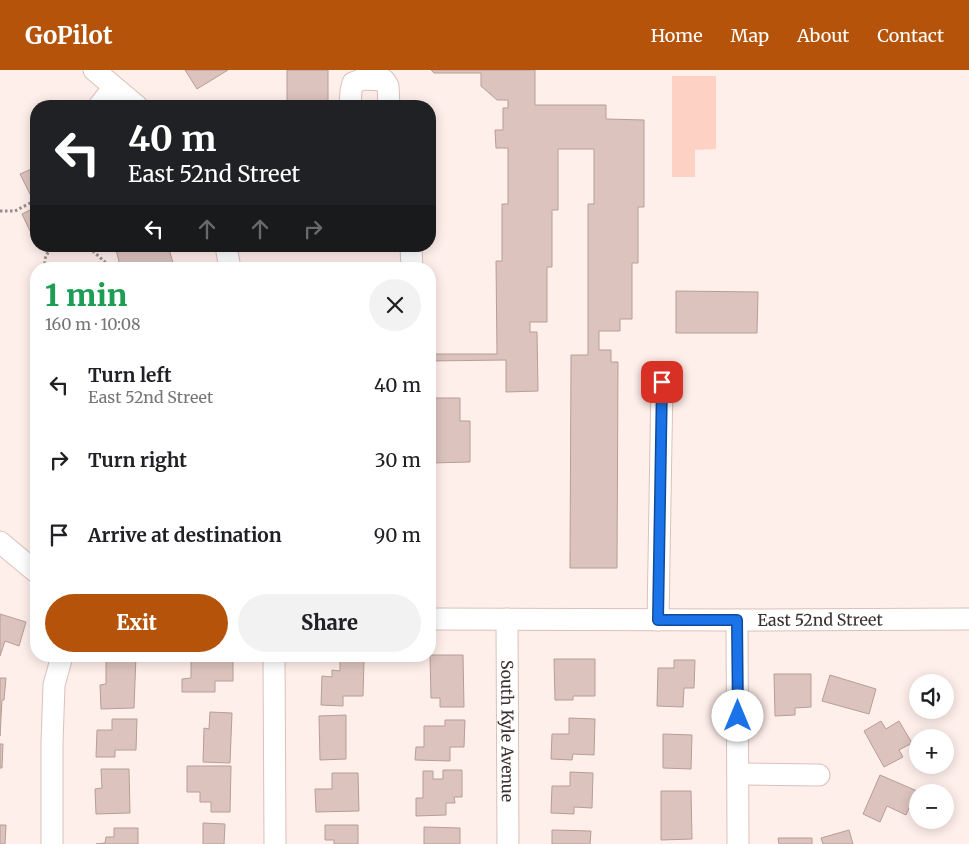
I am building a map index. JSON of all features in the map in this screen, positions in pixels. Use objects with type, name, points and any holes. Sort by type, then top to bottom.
[{"type":"street","points":[[94,70],[130,100]]},
{"type":"street","points":[[350,100],[353,83],[363,79],[384,80],[388,86],[389,100]]},
{"type":"street","points":[[104,100],[114,87]]},
{"type":"street","points":[[658,620],[662,382]]},
{"type":"street","points":[[0,542],[30,567]]},
{"type":"street","name":"East 52nd Street","points":[[436,619],[969,619]]},
{"type":"street","name":"South Kyle Avenue","points":[[507,619],[508,844]]},
{"type":"street","points":[[737,620],[738,844]]},
{"type":"street","points":[[52,844],[54,685],[60,662]]},
{"type":"street","points":[[274,662],[275,844]]},
{"type":"street","points":[[738,774],[819,775]]},
{"type":"path","points":[[0,211],[15,210],[30,203]]},
{"type":"path","points":[[94,252],[105,262]]},
{"type":"shaded area","points":[[672,76],[716,76],[716,149],[695,150],[695,177],[672,177]]},
{"type":"building","points":[[185,70],[228,70],[197,89]]},
{"type":"building","points":[[287,70],[328,70],[328,100],[287,100]]},
{"type":"building","points":[[431,70],[535,70],[535,105],[606,105],[606,119],[644,120],[644,207],[638,207],[638,263],[632,263],[632,319],[620,319],[620,331],[599,331],[599,350],[611,350],[611,362],[618,362],[617,568],[570,568],[571,355],[588,355],[588,204],[594,204],[594,149],[558,149],[558,210],[552,210],[552,267],[547,267],[547,322],[530,322],[530,332],[537,332],[538,391],[506,392],[506,360],[436,361],[436,354],[497,354],[496,261],[502,261],[502,204],[508,204],[508,148],[496,148],[495,130],[503,130],[503,108],[508,108],[508,100],[497,100],[481,86],[481,73],[434,73]]},
{"type":"building","points":[[30,170],[30,194],[20,174]]},
{"type":"building","points":[[30,210],[30,231],[22,214]]},
{"type":"building","points":[[117,252],[170,252],[173,262],[119,262]]},
{"type":"building","points":[[676,291],[758,292],[757,333],[676,333]]},
{"type":"building","points":[[436,398],[460,398],[460,421],[470,421],[470,462],[436,463]]},
{"type":"building","points":[[0,614],[26,622],[19,646],[5,641],[0,656]]},
{"type":"building","points":[[436,655],[463,655],[464,707],[440,707],[440,698],[431,698],[430,662],[436,662]]},
{"type":"building","points":[[554,659],[595,659],[595,696],[573,696],[573,700],[555,700]]},
{"type":"building","points":[[674,660],[695,660],[694,688],[684,688],[683,707],[657,706],[658,668],[674,668]]},
{"type":"building","points":[[106,662],[136,662],[134,708],[101,709],[100,685],[106,684]]},
{"type":"building","points":[[191,662],[233,662],[233,681],[215,681],[215,692],[182,692],[182,679],[191,678]]},
{"type":"building","points":[[340,662],[364,662],[363,696],[343,696],[343,706],[321,705],[322,676],[332,677],[332,670],[340,671]]},
{"type":"building","points":[[774,674],[811,674],[811,707],[795,708],[795,715],[775,716]]},
{"type":"building","points":[[830,675],[876,689],[869,714],[822,701]]},
{"type":"building","points":[[0,678],[6,678],[4,700],[2,700],[0,736]]},
{"type":"building","points":[[210,712],[232,713],[230,763],[203,762],[204,728],[209,729]]},
{"type":"building","points":[[346,715],[346,759],[320,760],[319,716]]},
{"type":"building","points":[[569,718],[595,719],[594,755],[573,754],[572,760],[551,759],[552,734],[569,734]]},
{"type":"building","points":[[112,719],[137,719],[136,750],[115,750],[115,757],[96,757],[97,730],[112,730]]},
{"type":"building","points":[[445,720],[465,720],[464,747],[450,747],[450,761],[415,760],[416,747],[424,747],[424,726],[445,726]]},
{"type":"building","points":[[881,721],[886,729],[899,721],[909,738],[909,745],[899,750],[903,757],[884,767],[864,731]]},
{"type":"building","points":[[663,734],[692,735],[691,769],[663,768]]},
{"type":"building","points":[[0,744],[3,744],[2,768],[0,768]]},
{"type":"building","points":[[187,766],[231,766],[230,812],[211,812],[211,802],[200,802],[200,792],[187,792]]},
{"type":"building","points":[[101,769],[129,769],[130,813],[96,814],[95,789],[102,788]]},
{"type":"building","points":[[443,770],[462,770],[462,797],[454,797],[455,803],[446,803],[446,815],[416,816],[416,798],[423,798],[423,771],[433,771],[433,779],[443,779]]},
{"type":"building","points":[[570,772],[593,773],[592,808],[574,807],[574,814],[551,813],[552,786],[570,786]]},
{"type":"building","points":[[332,773],[358,773],[359,811],[316,812],[315,789],[332,789]]},
{"type":"building","points":[[880,775],[909,788],[909,808],[906,815],[887,806],[880,822],[863,814]]},
{"type":"building","points":[[661,791],[691,791],[692,839],[661,840]]},
{"type":"building","points":[[203,823],[225,824],[224,844],[203,844]]},
{"type":"building","points":[[0,825],[6,825],[5,844],[0,844]]},
{"type":"building","points":[[325,825],[358,825],[358,844],[334,844],[334,840],[325,840]]},
{"type":"building","points":[[424,827],[460,828],[460,844],[424,844]]},
{"type":"building","points":[[114,828],[138,828],[138,844],[96,844],[105,843],[106,837],[114,837]]},
{"type":"building","points":[[552,830],[591,831],[590,844],[552,844]]},
{"type":"building","points":[[849,830],[853,844],[823,844],[821,838]]},
{"type":"building","points":[[778,838],[812,838],[812,844],[779,844]]},
{"type":"route","points":[[662,382],[658,620],[737,620],[738,716]]}]
